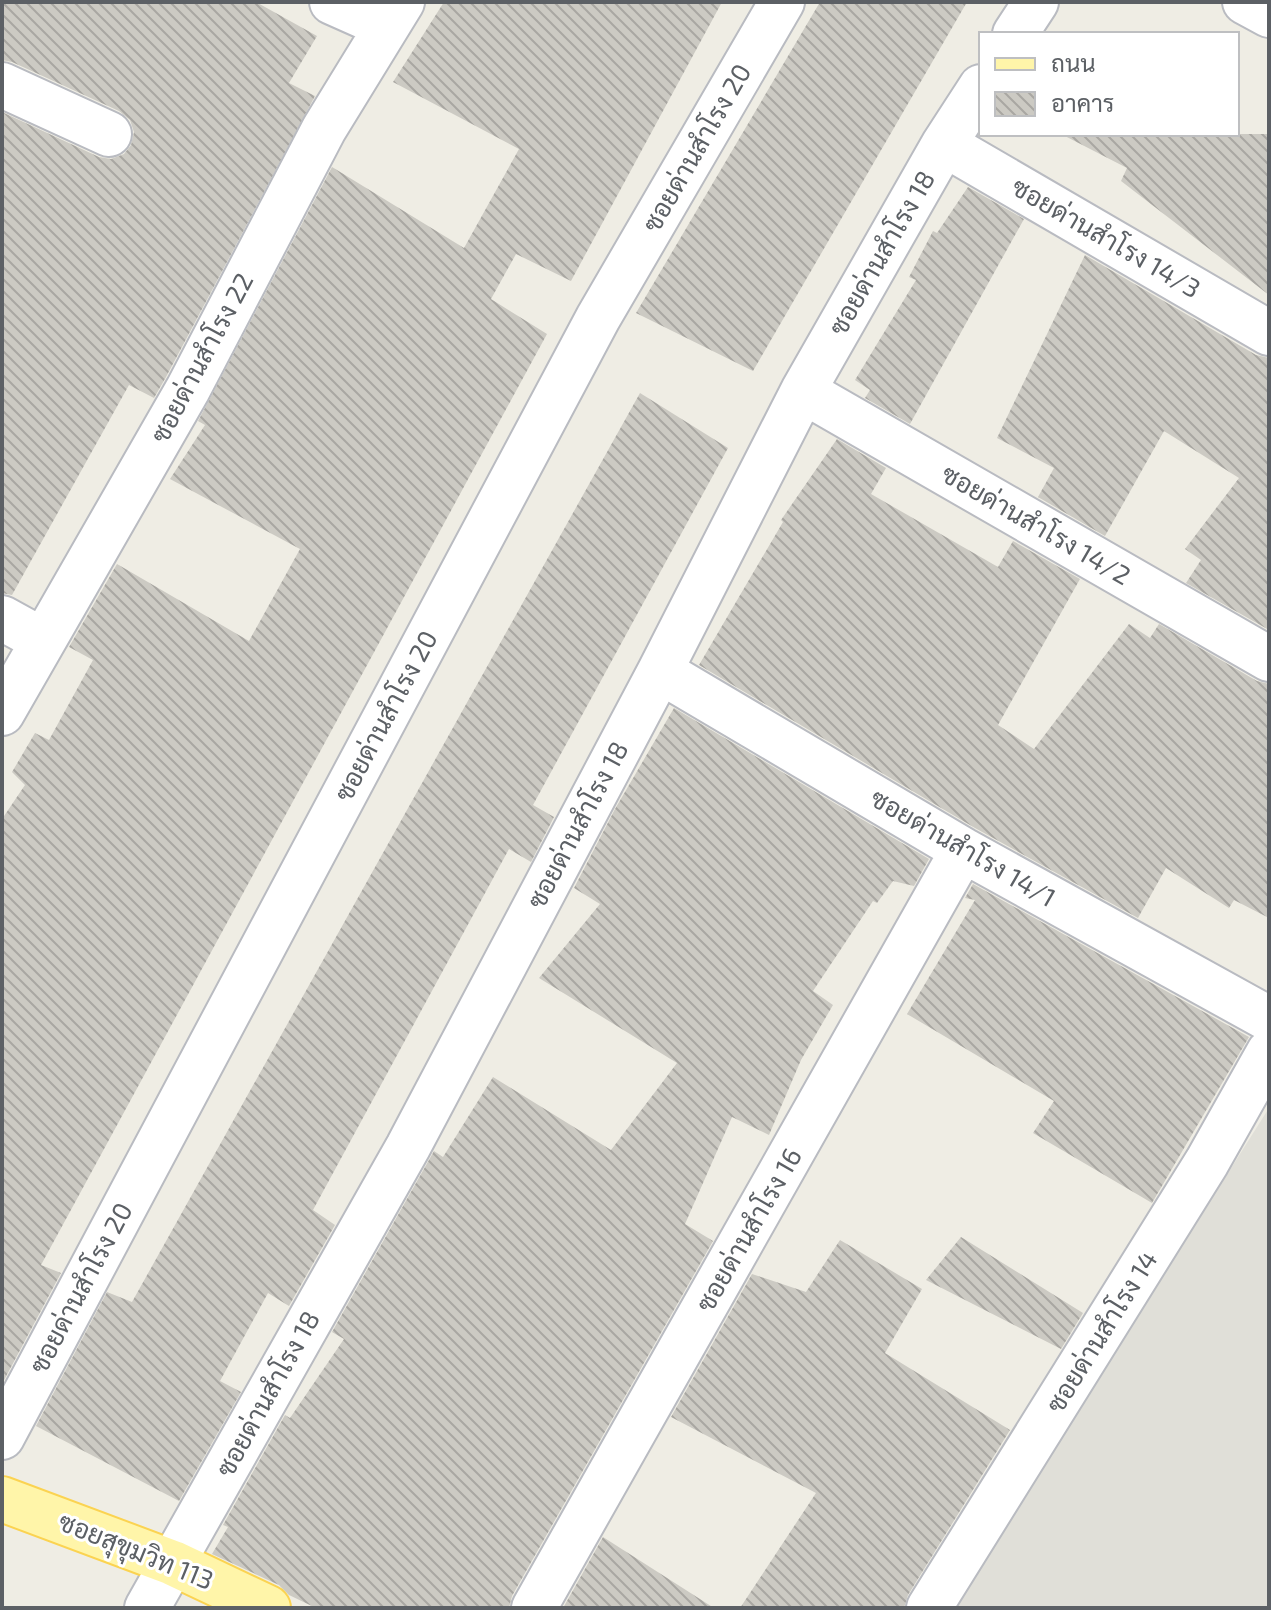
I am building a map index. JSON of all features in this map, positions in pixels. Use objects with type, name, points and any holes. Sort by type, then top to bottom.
[{"type":"main road","name":"ซอยสุขุมวิท 113","points":[[2,1499],[173,1563],[268,1608]]},
{"type":"street","points":[[332,2],[394,14]]},
{"type":"street","name":"ซอยด่านสำโรง 20","points":[[2,1437],[598,318],[782,2]]},
{"type":"street","points":[[1016,32],[1036,2]]},
{"type":"street","points":[[1245,2],[1269,15]]},
{"type":"street","name":"ซอยด่านสำโรง 22","points":[[2,713],[188,389],[324,129],[394,14]]},
{"type":"street","points":[[2,85],[109,134]]},
{"type":"street","name":"ซอยด่านสำโรง 18","points":[[147,1608],[408,1147],[660,671],[803,391],[944,144],[979,90]]},
{"type":"street","name":"ซอยด่านสำโรง 14/3","points":[[944,144],[1269,333]]},
{"type":"street","name":"ซอยด่านสำโรง 14/2","points":[[803,391],[1269,659]]},
{"type":"street","points":[[2,618],[42,640]]},
{"type":"street","name":"ซอยด่านสำโรง 14/1","points":[[660,671],[963,850],[1269,1019]]},
{"type":"street","name":"ซอยด่านสำโรง 16","points":[[534,1608],[963,850]]},
{"type":"street","name":"ซอยด่านสำโรง 14","points":[[929,1608],[1207,1162],[1269,1052]]},
{"type":"shaded area","points":[[1269,1108],[1269,1608],[956,1608],[1055,1447]]},
{"type":"building","points":[[2,2],[256,2],[317,36],[289,83],[315,96],[166,377],[154,398],[129,385],[12,595],[2,593],[2,112],[99,157],[111,159],[124,154],[131,145],[134,132],[130,120],[119,111],[2,60]]},
{"type":"building","points":[[444,2],[722,2],[571,281],[516,254],[491,299],[547,334],[41,1265],[61,1273],[2,1384],[2,819],[25,785],[12,772],[35,733],[49,740],[93,660],[69,647],[117,564],[249,641],[300,549],[170,479],[205,425],[198,421],[332,167],[464,248],[519,149],[393,82]]},
{"type":"building","points":[[820,2],[967,2],[753,371],[636,313]]},
{"type":"building","points":[[1269,134],[1269,295],[1121,181],[1127,168],[1065,136]]},
{"type":"building","points":[[968,187],[1024,219],[910,424],[865,398],[870,390],[855,380],[916,280],[909,277],[933,231],[937,233]]},
{"type":"building","points":[[1085,255],[1256,355],[1269,358],[1269,630],[1186,583],[1201,560],[1185,549],[1239,478],[1164,431],[1105,536],[1038,497],[1054,468],[997,438]]},
{"type":"building","points":[[640,393],[728,448],[533,805],[554,817],[531,862],[509,849],[313,1210],[335,1225],[289,1306],[268,1293],[220,1381],[241,1392],[179,1501],[36,1426],[107,1292],[132,1302]]},
{"type":"building","points":[[837,439],[886,468],[871,494],[998,567],[1013,541],[1080,579],[998,725],[1034,749],[1129,624],[1150,638],[1159,624],[1257,681],[1269,684],[1269,918],[1234,900],[1229,908],[1166,868],[1138,918],[975,828],[699,665],[783,522],[781,520]]},
{"type":"building","points":[[674,708],[929,859],[914,886],[893,881],[877,903],[873,901],[813,991],[833,1005],[801,1060],[769,1135],[732,1117],[685,1224],[713,1241],[512,1596],[509,1608],[316,1608],[289,1595],[279,1585],[212,1554],[228,1527],[223,1525],[285,1415],[290,1418],[344,1339],[332,1332],[434,1151],[443,1157],[493,1077],[611,1150],[677,1063],[539,978],[600,904],[574,888],[615,809]]},
{"type":"building","points":[[973,884],[1249,1037],[1152,1203],[1033,1133],[1054,1101],[907,1014],[975,900],[965,898]]},
{"type":"building","points":[[961,1237],[1083,1313],[1061,1349],[926,1280]]},
{"type":"building","points":[[840,1240],[922,1289],[885,1353],[1010,1430],[908,1595],[904,1608],[740,1608],[816,1493],[671,1417],[752,1274],[806,1292]]},
{"type":"building","points":[[603,1537],[714,1608],[563,1608]]}]
